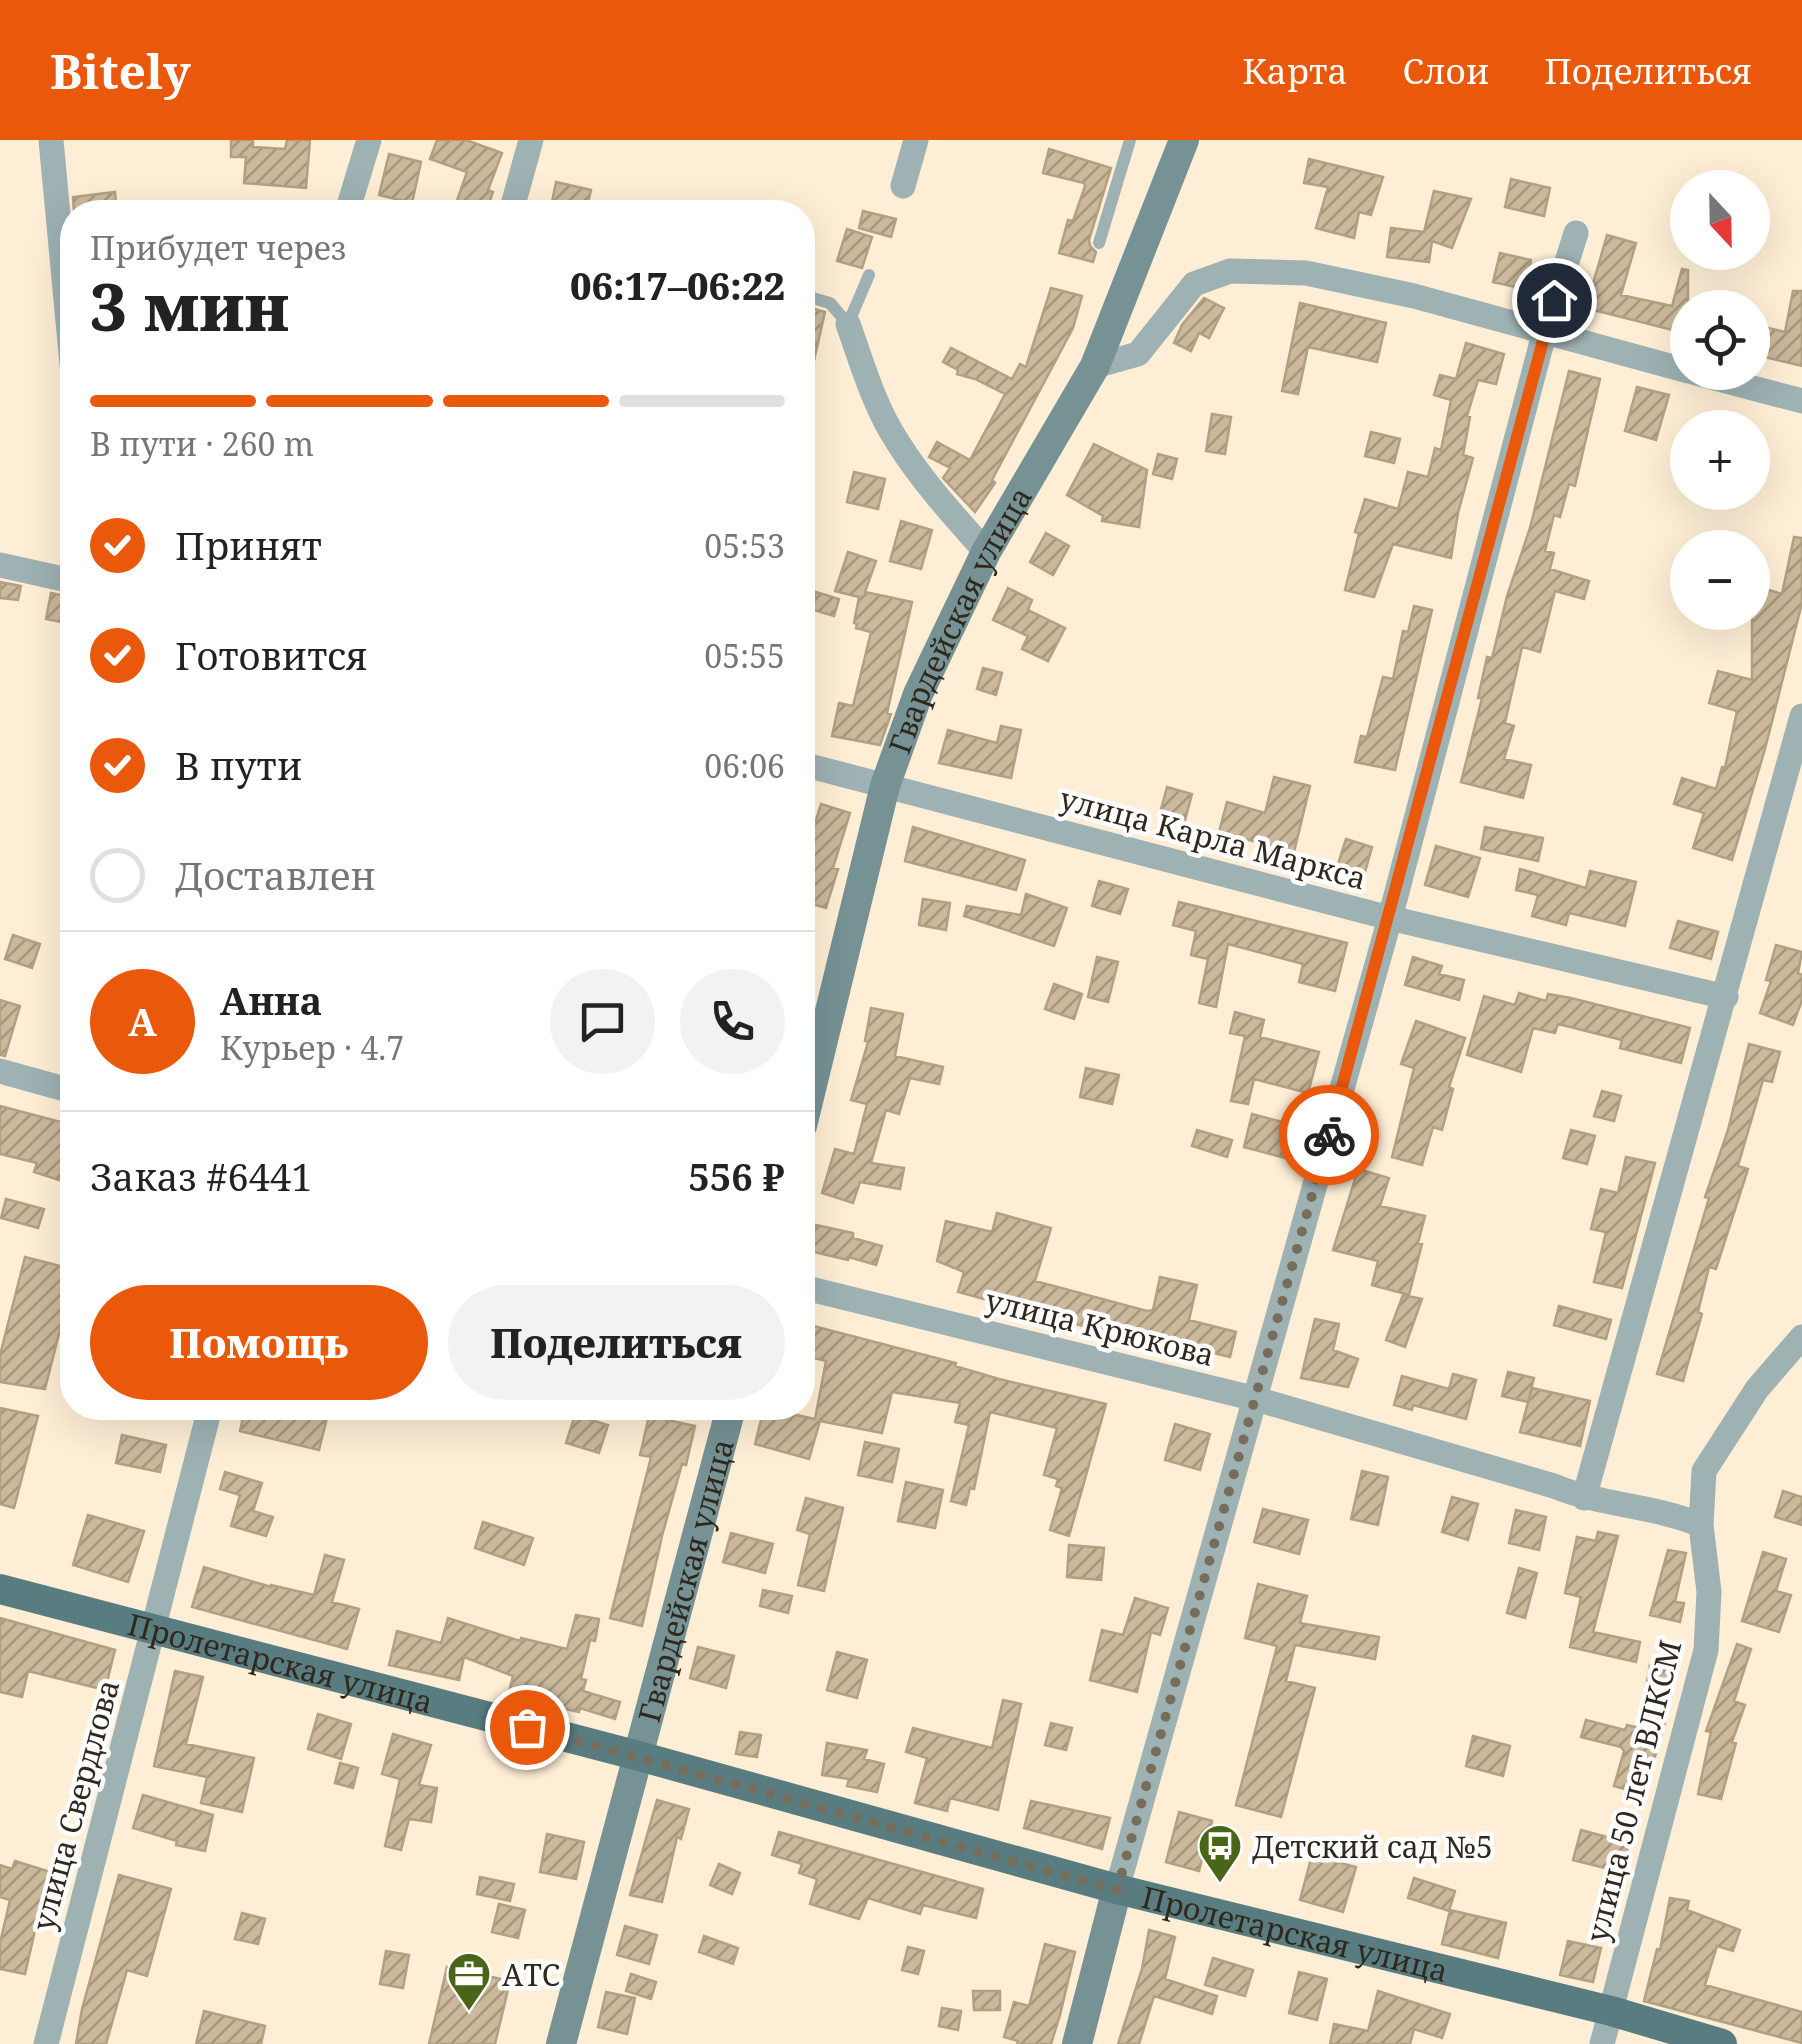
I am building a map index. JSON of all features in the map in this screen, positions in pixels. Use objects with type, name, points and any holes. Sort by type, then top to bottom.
[{"type":"main road","name":"Пролетарская улица","points":[[0,1589],[638,1756],[1117,1890],[1611,2012],[1722,2044]]},
{"type":"street","points":[[51,140],[60,236]]},
{"type":"street","points":[[351,200],[369,140]]},
{"type":"street","points":[[514,200],[531,140]]},
{"type":"street","points":[[902,186],[916,140]]},
{"type":"street","name":"Гвардейская улица","points":[[815,1073],[885,786],[918,694],[986,552],[1095,366],[1184,140]]},
{"type":"street","points":[[1077,2044],[1390,918],[1544,334],[1576,232]]},
{"type":"street","points":[[1095,366],[1138,354],[1194,284],[1230,272],[1306,273],[1414,296],[1670,367]]},
{"type":"street","points":[[848,324],[894,437],[930,488],[986,552]]},
{"type":"street","points":[[1760,390],[1802,401]]},
{"type":"street","points":[[0,565],[60,578]]},
{"type":"street","points":[[1701,1525],[1672,1513],[1584,1498],[1802,716]]},
{"type":"street","name":"улица Карла Маркса","points":[[815,767],[1390,918],[1726,997]]},
{"type":"street","points":[[0,1071],[60,1088]]},
{"type":"street","name":"улица Крюкова","points":[[815,1290],[1256,1400],[1584,1498]]},
{"type":"street","name":"улица 50 лет ВЛКСМ","points":[[1602,2044],[1706,1650],[1710,1592],[1701,1525],[1704,1470],[1757,1389],[1802,1337]]},
{"type":"street","name":"улица Свердлова","points":[[46,2044],[207,1420]]},
{"type":"street","name":"Гвардейская улица","points":[[561,2044],[728,1420]]},
{"type":"lane","points":[[1099,242],[1130,140]]},
{"type":"lane","points":[[815,299],[830,303],[848,324],[870,275]]},
{"type":"building","points":[[231,140],[253,140],[253,147],[285,149],[287,140],[310,140],[306,188],[244,183],[246,157],[231,157]]},
{"type":"building","points":[[437,140],[466,140],[502,153],[488,190],[493,192],[490,200],[457,200],[467,172],[430,159]]},
{"type":"building","points":[[1049,149],[1111,168],[1089,240],[1096,252],[1093,262],[1059,253],[1068,220],[1073,221],[1085,186],[1043,173]]},
{"type":"building","points":[[389,154],[421,162],[413,200],[379,195]]},
{"type":"building","points":[[1309,159],[1383,177],[1371,215],[1359,212],[1354,238],[1316,228],[1328,187],[1304,183]]},
{"type":"building","points":[[1511,179],[1550,188],[1544,216],[1505,207]]},
{"type":"building","points":[[556,182],[591,190],[589,200],[552,200]]},
{"type":"building","points":[[1434,191],[1471,199],[1452,248],[1432,241],[1429,262],[1387,257],[1391,228],[1424,232]]},
{"type":"building","points":[[115,192],[116,200],[73,200]]},
{"type":"building","points":[[863,211],[896,219],[891,237],[859,228]]},
{"type":"building","points":[[847,229],[872,237],[862,268],[837,261]]},
{"type":"building","points":[[1607,235],[1636,243],[1621,295],[1670,306],[1670,329],[1586,308]]},
{"type":"building","points":[[1500,253],[1531,260],[1525,289],[1493,282]]},
{"type":"building","points":[[1682,270],[1688,270],[1688,290],[1676,290]]},
{"type":"building","points":[[1051,288],[1082,296],[1073,328],[992,480],[995,483],[975,512],[943,478],[950,468],[929,457],[937,442],[970,460],[1005,394],[957,374],[958,370],[943,362],[951,348],[1012,379],[1020,364],[1026,367]]},
{"type":"building","points":[[1793,291],[1802,291],[1802,366],[1770,358],[1770,328],[1785,332]]},
{"type":"building","points":[[1204,298],[1224,308],[1209,338],[1199,333],[1191,351],[1174,343],[1182,325]]},
{"type":"building","points":[[1300,303],[1386,323],[1377,362],[1308,347],[1298,394],[1282,391]]},
{"type":"building","points":[[815,309],[825,312],[815,356]]},
{"type":"building","points":[[1466,343],[1504,354],[1496,384],[1478,380],[1467,416],[1470,417],[1463,455],[1473,458],[1451,558],[1393,544],[1374,597],[1345,590],[1365,499],[1398,509],[1408,472],[1428,477],[1435,448],[1441,450],[1451,400],[1434,395],[1440,375],[1456,379]]},
{"type":"building","points":[[1569,371],[1600,379],[1575,486],[1569,484],[1560,517],[1554,515],[1545,551],[1554,553],[1550,569],[1589,581],[1584,599],[1555,591],[1540,652],[1522,647],[1505,723],[1514,726],[1504,759],[1531,765],[1523,798],[1461,782],[1482,698],[1478,698],[1487,657],[1492,658],[1530,528]]},
{"type":"building","points":[[1637,387],[1669,395],[1656,440],[1625,431]]},
{"type":"building","points":[[1212,414],[1231,417],[1225,454],[1206,451]]},
{"type":"building","points":[[1371,432],[1400,439],[1394,463],[1365,456]]},
{"type":"building","points":[[1094,444],[1147,470],[1139,527],[1102,521],[1103,516],[1067,495]]},
{"type":"building","points":[[1158,454],[1177,459],[1172,479],[1153,474]]},
{"type":"building","points":[[854,472],[885,479],[878,509],[847,502]]},
{"type":"building","points":[[901,521],[932,530],[921,569],[890,561]]},
{"type":"building","points":[[1046,533],[1069,546],[1053,575],[1030,562]]},
{"type":"building","points":[[1794,537],[1802,538],[1802,603],[1732,860],[1693,848],[1704,813],[1674,804],[1682,778],[1716,789],[1722,767],[1725,768],[1737,711],[1709,703],[1718,671],[1752,680],[1752,630],[1770,630],[1770,590],[1782,594]]},
{"type":"building","points":[[848,552],[876,561],[865,592],[912,602],[887,713],[891,714],[880,745],[832,736],[839,703],[853,706],[871,632],[856,628],[854,623],[859,597],[835,591]]},
{"type":"building","points":[[0,582],[21,586],[18,600],[0,598]]},
{"type":"building","points":[[1008,588],[1032,600],[1028,610],[1065,628],[1048,661],[1022,649],[1028,636],[993,620]]},
{"type":"building","points":[[51,593],[60,595],[60,622],[46,619]]},
{"type":"building","points":[[815,595],[839,599],[834,616],[815,610]]},
{"type":"building","points":[[1414,606],[1432,610],[1395,770],[1355,762],[1361,736],[1367,737],[1383,677],[1393,679],[1403,631],[1408,632]]},
{"type":"building","points":[[983,668],[1002,673],[996,695],[977,689]]},
{"type":"building","points":[[1001,726],[1021,730],[1011,778],[939,763],[948,730],[997,743]]},
{"type":"building","points":[[1274,777],[1310,786],[1294,852],[1219,832],[1227,802],[1265,813]]},
{"type":"building","points":[[1167,787],[1192,794],[1184,824],[1159,817]]},
{"type":"building","points":[[821,804],[850,813],[833,868],[838,869],[826,908],[815,905],[815,823]]},
{"type":"building","points":[[913,827],[1025,860],[1016,890],[905,861]]},
{"type":"building","points":[[1485,827],[1543,838],[1538,861],[1481,849]]},
{"type":"building","points":[[1346,839],[1372,847],[1365,872],[1338,864]]},
{"type":"building","points":[[1436,846],[1480,858],[1468,897],[1425,885]]},
{"type":"building","points":[[1520,869],[1586,888],[1590,871],[1636,882],[1625,926],[1569,913],[1566,925],[1532,916],[1538,895],[1516,890]]},
{"type":"building","points":[[1099,881],[1128,889],[1120,914],[1092,906]]},
{"type":"building","points":[[1026,894],[1067,908],[1054,946],[964,916],[967,906],[1021,915]]},
{"type":"building","points":[[923,899],[950,903],[946,930],[919,925]]},
{"type":"building","points":[[1179,902],[1347,943],[1335,991],[1299,982],[1303,964],[1228,944],[1216,1007],[1199,1003],[1208,959],[1191,955],[1196,931],[1173,925]]},
{"type":"building","points":[[1678,921],[1718,932],[1711,959],[1670,948]]},
{"type":"building","points":[[13,935],[40,944],[32,968],[5,959]]},
{"type":"building","points":[[1776,945],[1802,952],[1798,973],[1802,975],[1802,1000],[1793,1025],[1760,1013],[1771,981],[1766,980]]},
{"type":"building","points":[[1097,957],[1118,962],[1108,1002],[1088,997]]},
{"type":"building","points":[[1413,957],[1442,966],[1439,974],[1464,980],[1459,1000],[1405,985]]},
{"type":"building","points":[[1054,984],[1082,994],[1074,1019],[1045,1009]]},
{"type":"building","points":[[1519,993],[1546,1001],[1548,994],[1571,998],[1690,1028],[1681,1063],[1620,1048],[1622,1040],[1558,1024],[1555,1033],[1533,1028],[1521,1072],[1467,1055],[1484,996],[1515,1005]]},
{"type":"building","points":[[0,1000],[20,1006],[5,1056],[0,1055]]},
{"type":"building","points":[[871,1008],[903,1014],[895,1056],[943,1067],[939,1084],[910,1078],[899,1114],[886,1110],[871,1163],[904,1168],[900,1189],[860,1182],[853,1203],[822,1193],[835,1149],[854,1154],[867,1104],[851,1100],[868,1042],[865,1041]]},
{"type":"building","points":[[1235,1012],[1264,1020],[1260,1037],[1319,1052],[1308,1093],[1254,1079],[1248,1104],[1231,1101],[1245,1036],[1230,1033]]},
{"type":"building","points":[[1416,1021],[1465,1038],[1449,1087],[1453,1089],[1442,1130],[1433,1127],[1422,1165],[1392,1157],[1414,1068],[1401,1064]]},
{"type":"building","points":[[1749,1044],[1780,1052],[1772,1082],[1763,1080],[1738,1166],[1748,1169],[1716,1269],[1709,1267],[1698,1312],[1702,1314],[1683,1381],[1657,1374]]},
{"type":"building","points":[[1086,1068],[1119,1075],[1112,1104],[1080,1097]]},
{"type":"building","points":[[1602,1091],[1621,1096],[1614,1121],[1594,1116]]},
{"type":"building","points":[[0,1106],[60,1122],[60,1180],[34,1172],[37,1163],[0,1154]]},
{"type":"building","points":[[1252,1114],[1298,1126],[1289,1159],[1244,1147]]},
{"type":"building","points":[[1197,1130],[1232,1140],[1227,1157],[1192,1146]]},
{"type":"building","points":[[1571,1130],[1595,1136],[1587,1164],[1563,1158]]},
{"type":"building","points":[[1626,1157],[1655,1163],[1622,1288],[1594,1282],[1606,1232],[1591,1229],[1601,1189],[1618,1193]]},
{"type":"building","points":[[1358,1169],[1389,1178],[1380,1206],[1425,1216],[1409,1295],[1372,1285],[1378,1261],[1333,1250]]},
{"type":"building","points":[[6,1199],[44,1209],[38,1228],[1,1218]]},
{"type":"building","points":[[997,1213],[1051,1228],[1035,1281],[1147,1311],[1153,1310],[1160,1277],[1197,1285],[1189,1320],[1236,1332],[1230,1357],[1180,1345],[1178,1352],[958,1292],[964,1272],[937,1261],[946,1221],[992,1232]]},
{"type":"building","points":[[816,1225],[853,1233],[853,1238],[882,1246],[876,1265],[815,1252]]},
{"type":"building","points":[[25,1257],[60,1266],[60,1330],[45,1389],[0,1382],[0,1355]]},
{"type":"building","points":[[1403,1295],[1422,1299],[1405,1347],[1386,1340]]},
{"type":"building","points":[[1559,1306],[1611,1320],[1606,1339],[1554,1325]]},
{"type":"building","points":[[1315,1319],[1339,1324],[1333,1350],[1358,1359],[1348,1387],[1301,1378]]},
{"type":"building","points":[[815,1326],[956,1363],[955,1366],[999,1379],[1106,1404],[1069,1536],[1050,1530],[1062,1488],[1056,1486],[1058,1479],[1044,1475],[1057,1428],[990,1412],[974,1489],[970,1488],[966,1505],[951,1501],[969,1425],[955,1422],[960,1403],[892,1392],[882,1433],[820,1421],[809,1459],[755,1444],[761,1420],[815,1420],[826,1361],[815,1358]]},
{"type":"building","points":[[1508,1372],[1534,1378],[1528,1402],[1502,1396]]},
{"type":"building","points":[[1453,1374],[1476,1380],[1466,1419],[1413,1405],[1412,1410],[1394,1405],[1402,1376],[1449,1389]]},
{"type":"building","points":[[1532,1388],[1590,1401],[1580,1446],[1520,1432]]},
{"type":"building","points":[[0,1408],[38,1416],[14,1508],[0,1504]]},
{"type":"building","points":[[242,1420],[326,1420],[319,1450],[240,1431]]},
{"type":"building","points":[[573,1420],[608,1425],[599,1453],[566,1443]]},
{"type":"building","points":[[648,1420],[695,1426],[662,1536],[642,1626],[610,1618],[651,1457],[640,1455]]},
{"type":"building","points":[[1175,1424],[1210,1434],[1200,1470],[1165,1460]]},
{"type":"building","points":[[122,1435],[166,1445],[160,1472],[116,1463]]},
{"type":"building","points":[[865,1442],[899,1449],[892,1482],[858,1475]]},
{"type":"building","points":[[1362,1471],[1388,1477],[1378,1525],[1351,1519]]},
{"type":"building","points":[[225,1472],[262,1483],[253,1511],[273,1517],[266,1536],[231,1526],[240,1495],[220,1489]]},
{"type":"building","points":[[906,1482],[943,1490],[935,1528],[898,1521]]},
{"type":"building","points":[[1783,1491],[1802,1497],[1802,1525],[1775,1517]]},
{"type":"building","points":[[1452,1497],[1478,1504],[1468,1540],[1442,1532]]},
{"type":"building","points":[[806,1498],[843,1508],[824,1591],[798,1585],[810,1534],[797,1530]]},
{"type":"building","points":[[1263,1509],[1308,1520],[1299,1554],[1254,1542]]},
{"type":"building","points":[[1516,1510],[1546,1517],[1539,1550],[1509,1543]]},
{"type":"building","points":[[88,1515],[144,1531],[128,1582],[73,1565]]},
{"type":"building","points":[[483,1522],[533,1538],[524,1565],[475,1548]]},
{"type":"building","points":[[1598,1532],[1618,1536],[1593,1632],[1640,1642],[1636,1662],[1570,1647],[1581,1597],[1565,1593],[1577,1537],[1596,1541]]},
{"type":"building","points":[[731,1533],[773,1544],[765,1573],[723,1562]]},
{"type":"building","points":[[1069,1545],[1104,1548],[1101,1580],[1067,1577]]},
{"type":"building","points":[[1668,1550],[1686,1553],[1675,1602],[1684,1603],[1680,1622],[1650,1615]]},
{"type":"building","points":[[1763,1552],[1786,1559],[1776,1591],[1791,1595],[1779,1632],[1742,1621]]},
{"type":"building","points":[[325,1555],[344,1560],[332,1602],[359,1609],[347,1649],[192,1607],[204,1567],[314,1595]]},
{"type":"building","points":[[1519,1568],[1537,1573],[1525,1618],[1507,1613]]},
{"type":"building","points":[[1258,1584],[1307,1596],[1300,1623],[1379,1637],[1375,1659],[1295,1645],[1286,1681],[1315,1688],[1281,1817],[1236,1805],[1277,1646],[1245,1638]]},
{"type":"building","points":[[763,1590],[792,1596],[788,1613],[760,1606]]},
{"type":"building","points":[[1135,1598],[1168,1608],[1160,1635],[1151,1632],[1137,1692],[1090,1680],[1102,1630],[1123,1635]]},
{"type":"building","points":[[576,1615],[599,1619],[581,1679],[586,1680],[583,1691],[620,1702],[615,1719],[580,1708],[579,1712],[507,1700],[513,1676],[464,1657],[459,1680],[389,1665],[397,1631],[441,1643],[448,1618],[520,1641],[521,1638],[567,1649]]},
{"type":"building","points":[[0,1618],[115,1650],[105,1690],[28,1671],[22,1697],[0,1692]]},
{"type":"building","points":[[1737,1644],[1751,1649],[1734,1701],[1745,1705],[1732,1742],[1736,1743],[1721,1799],[1698,1794],[1711,1732],[1706,1731]]},
{"type":"building","points":[[698,1647],[734,1656],[726,1688],[690,1678]]},
{"type":"building","points":[[837,1652],[867,1660],[857,1698],[827,1690]]},
{"type":"building","points":[[1650,1665],[1675,1669],[1666,1719],[1644,1794],[1614,1786],[1624,1751],[1621,1747],[1581,1737],[1586,1720],[1625,1730],[1627,1725],[1639,1728]]},
{"type":"building","points":[[175,1671],[203,1677],[186,1744],[254,1758],[242,1812],[201,1803],[207,1777],[154,1766]]},
{"type":"building","points":[[1003,1700],[1021,1704],[998,1810],[950,1798],[947,1811],[915,1803],[927,1758],[906,1752],[913,1728],[992,1748]]},
{"type":"building","points":[[318,1714],[351,1724],[341,1759],[308,1749]]},
{"type":"building","points":[[1051,1723],[1072,1728],[1066,1750],[1045,1745]]},
{"type":"building","points":[[740,1732],[761,1735],[757,1757],[736,1754]]},
{"type":"building","points":[[393,1734],[431,1745],[419,1785],[437,1788],[431,1822],[409,1819],[401,1850],[385,1846],[400,1779],[382,1774]]},
{"type":"building","points":[[1473,1736],[1510,1746],[1503,1776],[1466,1766]]},
{"type":"building","points":[[827,1743],[867,1750],[864,1759],[884,1764],[877,1792],[847,1786],[849,1779],[822,1775]]},
{"type":"building","points":[[340,1763],[358,1768],[353,1788],[335,1783]]},
{"type":"building","points":[[143,1795],[213,1815],[205,1851],[176,1845],[177,1841],[133,1828]]},
{"type":"building","points":[[657,1800],[689,1809],[681,1839],[677,1837],[662,1902],[630,1895]]},
{"type":"building","points":[[1031,1801],[1110,1818],[1102,1849],[1024,1828]]},
{"type":"building","points":[[1179,1812],[1212,1821],[1199,1871],[1166,1862]]},
{"type":"building","points":[[1581,1830],[1629,1843],[1621,1872],[1573,1860]]},
{"type":"building","points":[[779,1832],[983,1889],[976,1918],[923,1905],[920,1914],[868,1898],[859,1919],[810,1904],[817,1879],[799,1873],[802,1864],[772,1855]]},
{"type":"building","points":[[547,1834],[584,1842],[576,1879],[540,1872]]},
{"type":"building","points":[[1312,1855],[1356,1867],[1343,1912],[1300,1900]]},
{"type":"building","points":[[15,1861],[57,1874],[45,1911],[40,1909],[25,1974],[0,1969],[0,1943],[10,1900],[0,1897],[0,1865],[12,1869]]},
{"type":"building","points":[[719,1864],[740,1873],[732,1894],[710,1885]]},
{"type":"building","points":[[119,1875],[171,1889],[147,1976],[127,1970],[106,2044],[76,2044],[82,2009]]},
{"type":"building","points":[[480,1877],[514,1884],[510,1901],[477,1894]]},
{"type":"building","points":[[1414,1878],[1455,1891],[1449,1911],[1408,1898]]},
{"type":"building","points":[[1670,1898],[1689,1901],[1687,1910],[1740,1930],[1733,1951],[1717,1946],[1705,1985],[1802,2012],[1802,2043],[1644,2001],[1657,1949],[1660,1950]]},
{"type":"building","points":[[499,1904],[525,1910],[518,1938],[492,1932]]},
{"type":"building","points":[[1450,1910],[1506,1923],[1498,1958],[1442,1944]]},
{"type":"building","points":[[242,1913],[265,1919],[258,1944],[235,1939]]},
{"type":"building","points":[[625,1926],[657,1935],[649,1964],[617,1955]]},
{"type":"building","points":[[1149,1930],[1175,1937],[1165,1979],[1217,1996],[1212,2014],[1154,1996],[1139,2044],[1118,2044],[1142,1969]]},
{"type":"building","points":[[704,1936],[738,1948],[733,1964],[699,1952]]},
{"type":"building","points":[[1568,1941],[1601,1948],[1593,1982],[1560,1975]]},
{"type":"building","points":[[1045,1944],[1075,1952],[1060,2015],[1051,2044],[1017,2044],[1018,2041],[1004,2037],[1014,2002],[1029,2006]]},
{"type":"building","points":[[908,1947],[924,1951],[918,1974],[902,1970]]},
{"type":"building","points":[[386,1951],[409,1955],[403,1988],[380,1984]]},
{"type":"building","points":[[1213,1958],[1253,1970],[1245,1996],[1205,1985]]},
{"type":"building","name":"АТС","points":[[447,1967],[510,1981],[495,2044],[429,2044]]},
{"type":"building","points":[[1299,1972],[1327,1979],[1317,2020],[1289,2013]]},
{"type":"building","points":[[631,1974],[656,1982],[651,1999],[626,1991]]},
{"type":"building","points":[[973,1991],[1000,1991],[1000,2010],[974,2010]]},
{"type":"building","points":[[1378,1991],[1450,2014],[1442,2038],[1414,2029],[1410,2044],[1330,2044],[1334,2024],[1368,2031]]},
{"type":"building","points":[[606,1992],[635,1998],[627,2034],[598,2027]]},
{"type":"building","points":[[942,2008],[961,2011],[958,2030],[939,2026]]},
{"type":"building","points":[[204,2011],[265,2026],[261,2044],[196,2044]]},
{"type":"way so far","points":[[527,1727],[1117,1890],[1329,1135]]},
{"type":"place","name":"Детский сад №5","points":[[1220,1884]]},
{"type":"place","name":"АТС","points":[[469,2012]]},
{"type":"route","points":[[1329,1135],[1554,300]]}]
